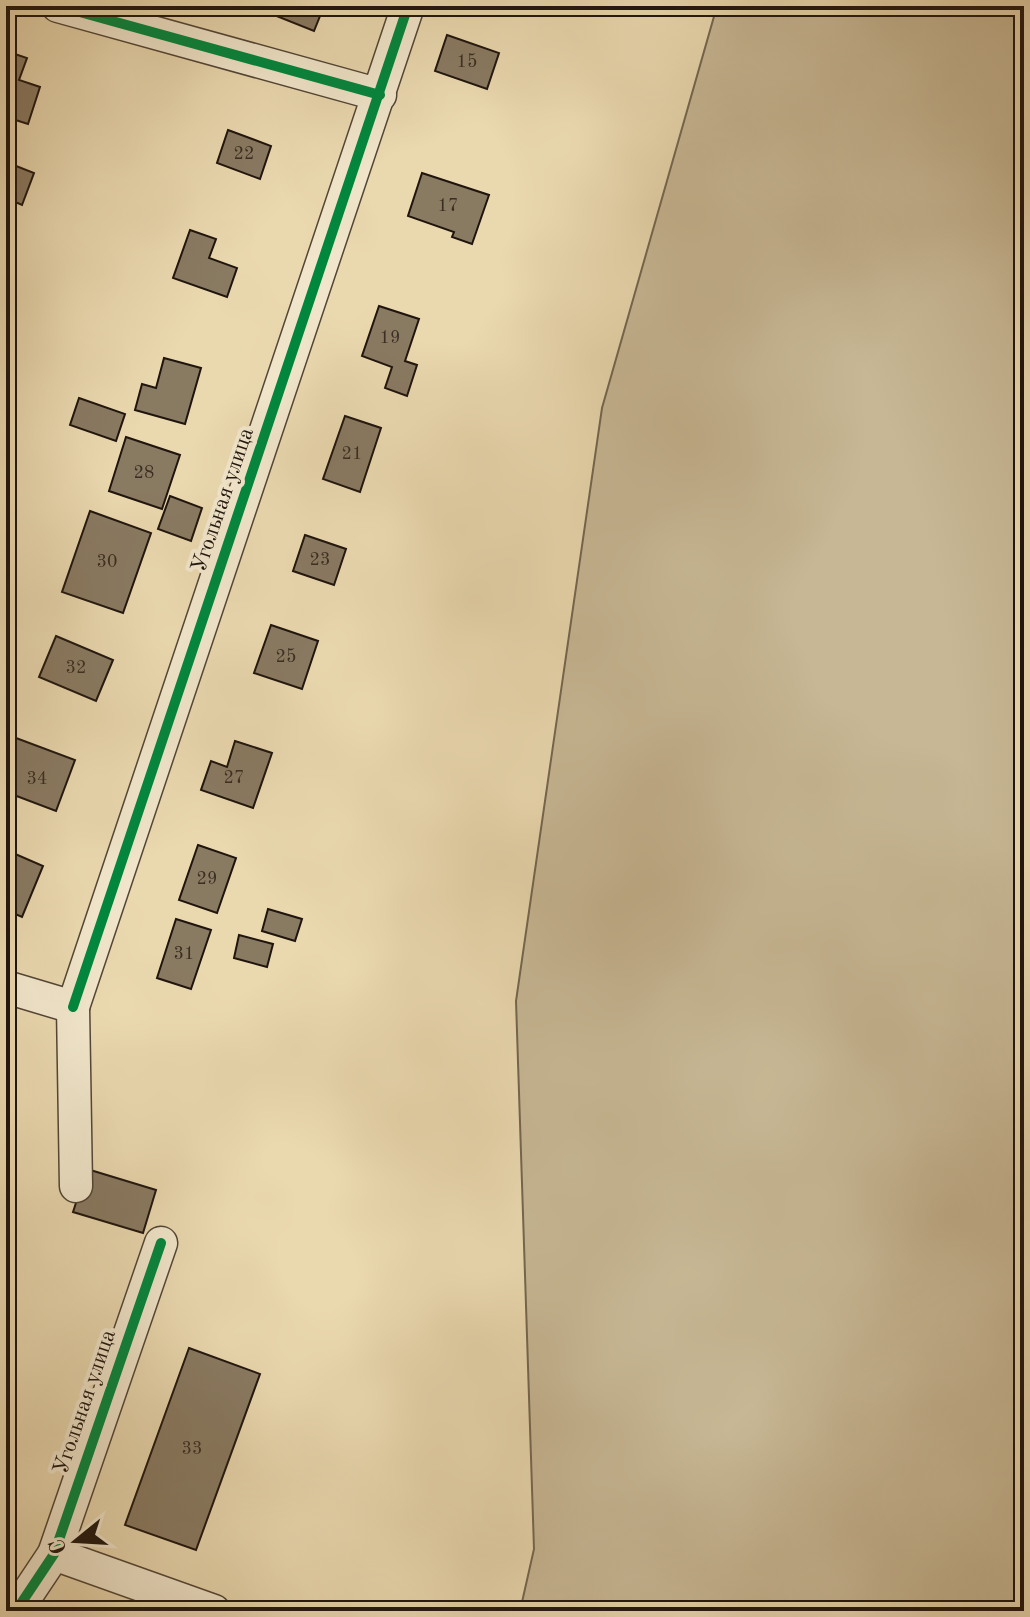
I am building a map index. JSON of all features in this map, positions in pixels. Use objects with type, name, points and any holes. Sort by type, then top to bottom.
[{"type":"street","points":[[58,6],[380,95]]},
{"type":"street","name":"Угольная улица","points":[[76,1186],[73,1007],[408,6]]},
{"type":"street","points":[[6,987],[73,1007]]},
{"type":"street","name":"Угольная улица","points":[[16,1611],[54,1554],[161,1243]]},
{"type":"street","points":[[54,1554],[214,1611]]},
{"type":"shaded area","points":[[717,6],[1024,6],[1024,1611],[520,1611],[534,1549],[516,1001],[602,408]]},
{"type":"building","points":[[261,6],[324,6],[314,31],[259,9]]},
{"type":"building","points":[[447,35],[499,53],[487,89],[435,71]]},
{"type":"building","points":[[6,51],[27,58],[19,80],[40,87],[28,124],[6,117]]},
{"type":"building","points":[[228,130],[271,146],[260,179],[217,163]]},
{"type":"building","points":[[6,162],[34,173],[22,205],[6,198]]},
{"type":"building","points":[[422,173],[489,195],[472,244],[452,237],[454,232],[408,216]]},
{"type":"building","points":[[190,230],[216,239],[209,258],[237,268],[227,297],[173,278]]},
{"type":"building","points":[[379,306],[419,319],[405,361],[417,365],[407,396],[385,388],[392,367],[362,356]]},
{"type":"building","points":[[164,358],[201,368],[185,424],[135,410],[142,384],[156,388]]},
{"type":"building","points":[[79,398],[125,414],[116,441],[70,425]]},
{"type":"building","points":[[345,416],[381,428],[360,492],[323,479]]},
{"type":"building","points":[[126,437],[180,455],[162,509],[109,491]]},
{"type":"building","points":[[170,496],[202,508],[191,541],[158,529]]},
{"type":"building","points":[[90,511],[151,533],[123,613],[62,592]]},
{"type":"building","points":[[305,535],[346,549],[334,585],[293,571]]},
{"type":"building","points":[[271,625],[318,641],[302,689],[254,673]]},
{"type":"building","points":[[56,636],[113,660],[96,701],[39,677]]},
{"type":"building","points":[[16,738],[75,760],[56,811],[6,792],[6,766]]},
{"type":"building","points":[[235,741],[272,753],[253,808],[201,790],[211,761],[227,767]]},
{"type":"building","points":[[198,845],[236,858],[217,913],[179,900]]},
{"type":"building","points":[[6,850],[43,866],[22,917],[6,910]]},
{"type":"building","points":[[268,909],[302,919],[295,941],[262,931]]},
{"type":"building","points":[[176,919],[211,930],[191,989],[157,978]]},
{"type":"building","points":[[239,935],[273,944],[267,967],[234,958]]},
{"type":"building","points":[[87,1169],[156,1190],[143,1233],[73,1212]]},
{"type":"building","points":[[189,1348],[260,1374],[196,1550],[125,1525]]},
{"type":"cycle path","points":[[58,6],[380,95]]},
{"type":"cycle path","points":[[73,1007],[408,6]]},
{"type":"cycle path","points":[[16,1611],[54,1554],[161,1243]]}]
